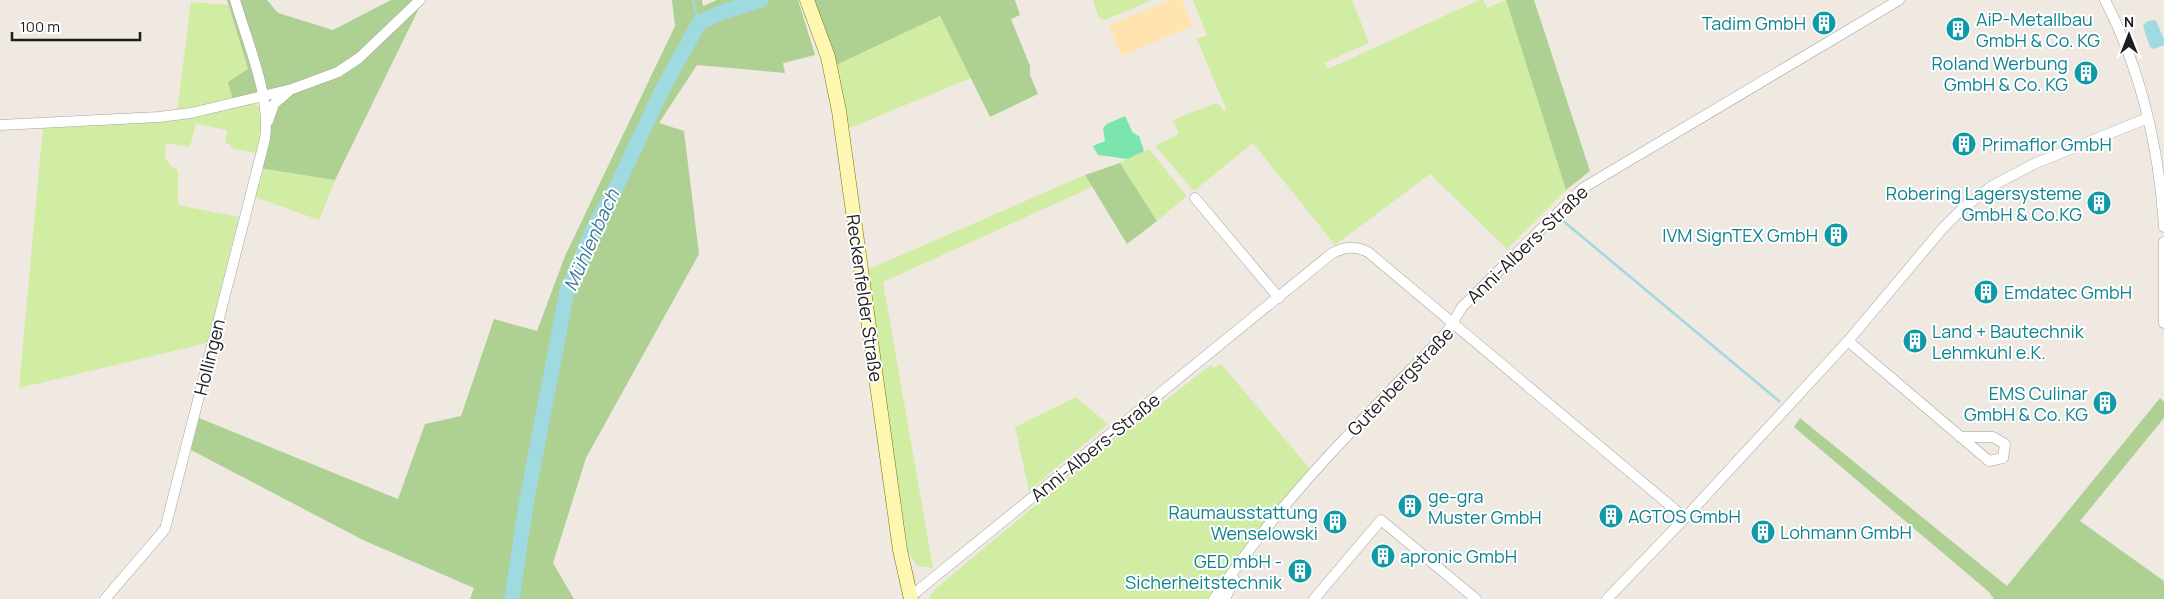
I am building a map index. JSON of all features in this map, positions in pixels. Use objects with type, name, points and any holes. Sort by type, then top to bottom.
[{"type":"street","name":"Hollingen","points":[[105,599],[165,529],[263,148],[267,124],[263,95],[235,0]]},
{"type":"street","points":[[0,125],[160,117],[190,113],[292,89],[338,72],[360,58],[420,0]]},
{"type":"street","name":"Reckenfelder Straße","points":[[807,0],[828,57],[839,111],[900,550],[911,598]]},
{"type":"street","name":"Anni-Albers-Straße","points":[[911,598],[1331,254],[1342,249],[1360,248],[1453,322],[1462,307],[1583,188],[1899,0]]},
{"type":"street","points":[[2105,0],[2138,78],[2148,118],[2162,195],[2164,227]]},
{"type":"street","points":[[267,124],[274,104],[292,89]]},
{"type":"street","points":[[1608,599],[1848,341],[1962,209],[1992,186],[2036,163],[2148,118]]},
{"type":"street","points":[[1195,198],[1279,298]]},
{"type":"street","points":[[2164,242],[2164,323]]},
{"type":"street","name":"Gutenbergstraße","points":[[1214,599],[1245,552],[1315,470],[1447,332],[1453,322],[1685,518]]},
{"type":"street","points":[[1848,341],[1960,437]]},
{"type":"street","points":[[1314,599],[1380,520],[1476,599]]},
{"type":"street","name":"Gutenbergstraße","points":[[1225,599],[1245,552]]},
{"type":"green space","points":[[227,0],[267,0],[278,13],[333,30],[391,0],[423,0],[335,180],[252,167],[264,133],[264,92],[233,100],[228,82],[248,69]]},
{"type":"green space","points":[[672,0],[702,0],[703,6],[717,0],[798,0],[815,55],[783,63],[785,73],[697,65],[659,123],[684,131],[699,254],[586,458],[553,563],[574,599],[470,599],[474,588],[363,540],[191,450],[199,418],[398,499],[425,424],[461,416],[494,319],[537,331],[565,256],[675,26]]},
{"type":"green space","points":[[813,0],[1015,0],[1020,15],[1011,19],[1030,66],[1030,75],[1038,94],[990,117],[940,16],[836,65]]},
{"type":"green space","points":[[1093,0],[1153,0],[1104,20],[1098,16]]},
{"type":"green space","points":[[1193,0],[1352,0],[1369,43],[1324,63],[1328,69],[1479,0],[1483,0],[1487,8],[1506,0],[1566,190],[1507,249],[1430,174],[1335,245],[1253,143],[1194,191],[1155,146],[1179,134],[1173,120],[1215,103],[1221,106],[1224,112],[1226,109],[1197,39],[1207,35]]},
{"type":"green space","points":[[1506,0],[1534,0],[1590,171],[1566,190]]},
{"type":"green space","points":[[191,2],[228,5],[248,69],[233,100],[177,112]]},
{"type":"green space","points":[[940,16],[971,78],[847,129],[836,65]]},
{"type":"green space","points":[[251,103],[262,107],[265,122],[256,153],[230,148],[231,144],[225,143],[227,130],[196,124],[190,147],[166,143],[165,158],[173,168],[178,170],[178,205],[239,217],[207,343],[19,388],[43,126]]},
{"type":"green space","points":[[1125,116],[1133,133],[1139,136],[1144,151],[1128,159],[1098,155],[1093,146],[1105,141],[1103,128],[1107,124]]},
{"type":"green space","points":[[1149,149],[1187,196],[1157,221],[1120,163]]},
{"type":"green space","points":[[1120,163],[1157,221],[1127,244],[1085,175]]},
{"type":"green space","points":[[264,168],[335,180],[319,220],[255,197]]},
{"type":"green space","points":[[1085,175],[1092,187],[883,282],[933,568],[917,566],[908,551],[867,270]]},
{"type":"green space","points":[[1221,364],[1311,470],[1243,549],[1208,599],[929,599],[934,590],[1105,447],[1211,365],[1214,368]]},
{"type":"green space","points":[[1076,397],[1108,424],[1029,491],[1015,427]]},
{"type":"green space","points":[[2160,398],[2164,402],[2164,418],[2080,521],[2164,581],[2164,599],[1994,599],[1989,592],[1794,427],[1800,418],[2007,586]]},
{"type":"sand","points":[[1170,0],[1182,0],[1193,26],[1121,56],[1109,25]]},
{"type":"water","points":[[2156,21],[2164,39],[2164,45],[2154,49],[2150,47],[2143,26],[2146,22]]},
{"type":"waterway","points":[[693,0],[699,23]]},
{"type":"waterway","name":"Mühlenbach","points":[[512,599],[526,504],[567,291],[595,225],[617,186],[662,90],[699,23],[722,12],[761,0]]},
{"type":"waterway","points":[[1562,220],[1779,401]]},
{"type":"place","name":"Tadim GmbH","points":[[1824,23]]},
{"type":"place","name":"AiP-Metallbau GmbH & Co. KG","points":[[1958,29]]},
{"type":"place","name":"Roland Werbung GmbH & Co. KG","points":[[2086,73]]},
{"type":"place","name":"Primaflor GmbH","points":[[1964,144]]},
{"type":"place","name":"Robering Lagersysteme GmbH & Co.KG","points":[[2099,203]]},
{"type":"place","name":"IVM SignTEX GmbH","points":[[1836,235]]},
{"type":"place","name":"Emdatec GmbH","points":[[1986,292]]},
{"type":"place","name":"Land + Bautechnik Lehmkuhl e.K.","points":[[1915,341]]},
{"type":"place","name":"EMS Culinar GmbH & Co. KG","points":[[2105,403]]},
{"type":"place","name":"ge-gra Muster GmbH","points":[[1410,506]]},
{"type":"place","name":"AGTOS GmbH","points":[[1611,516]]},
{"type":"place","name":"Raumausstattung Wenselowski","points":[[1335,522]]},
{"type":"place","name":"Lohmann GmbH","points":[[1763,532]]},
{"type":"place","name":"apronic GmbH","points":[[1383,556]]},
{"type":"place","name":"GED mbH - Sicherheitstechnik","points":[[1300,571]]}]
